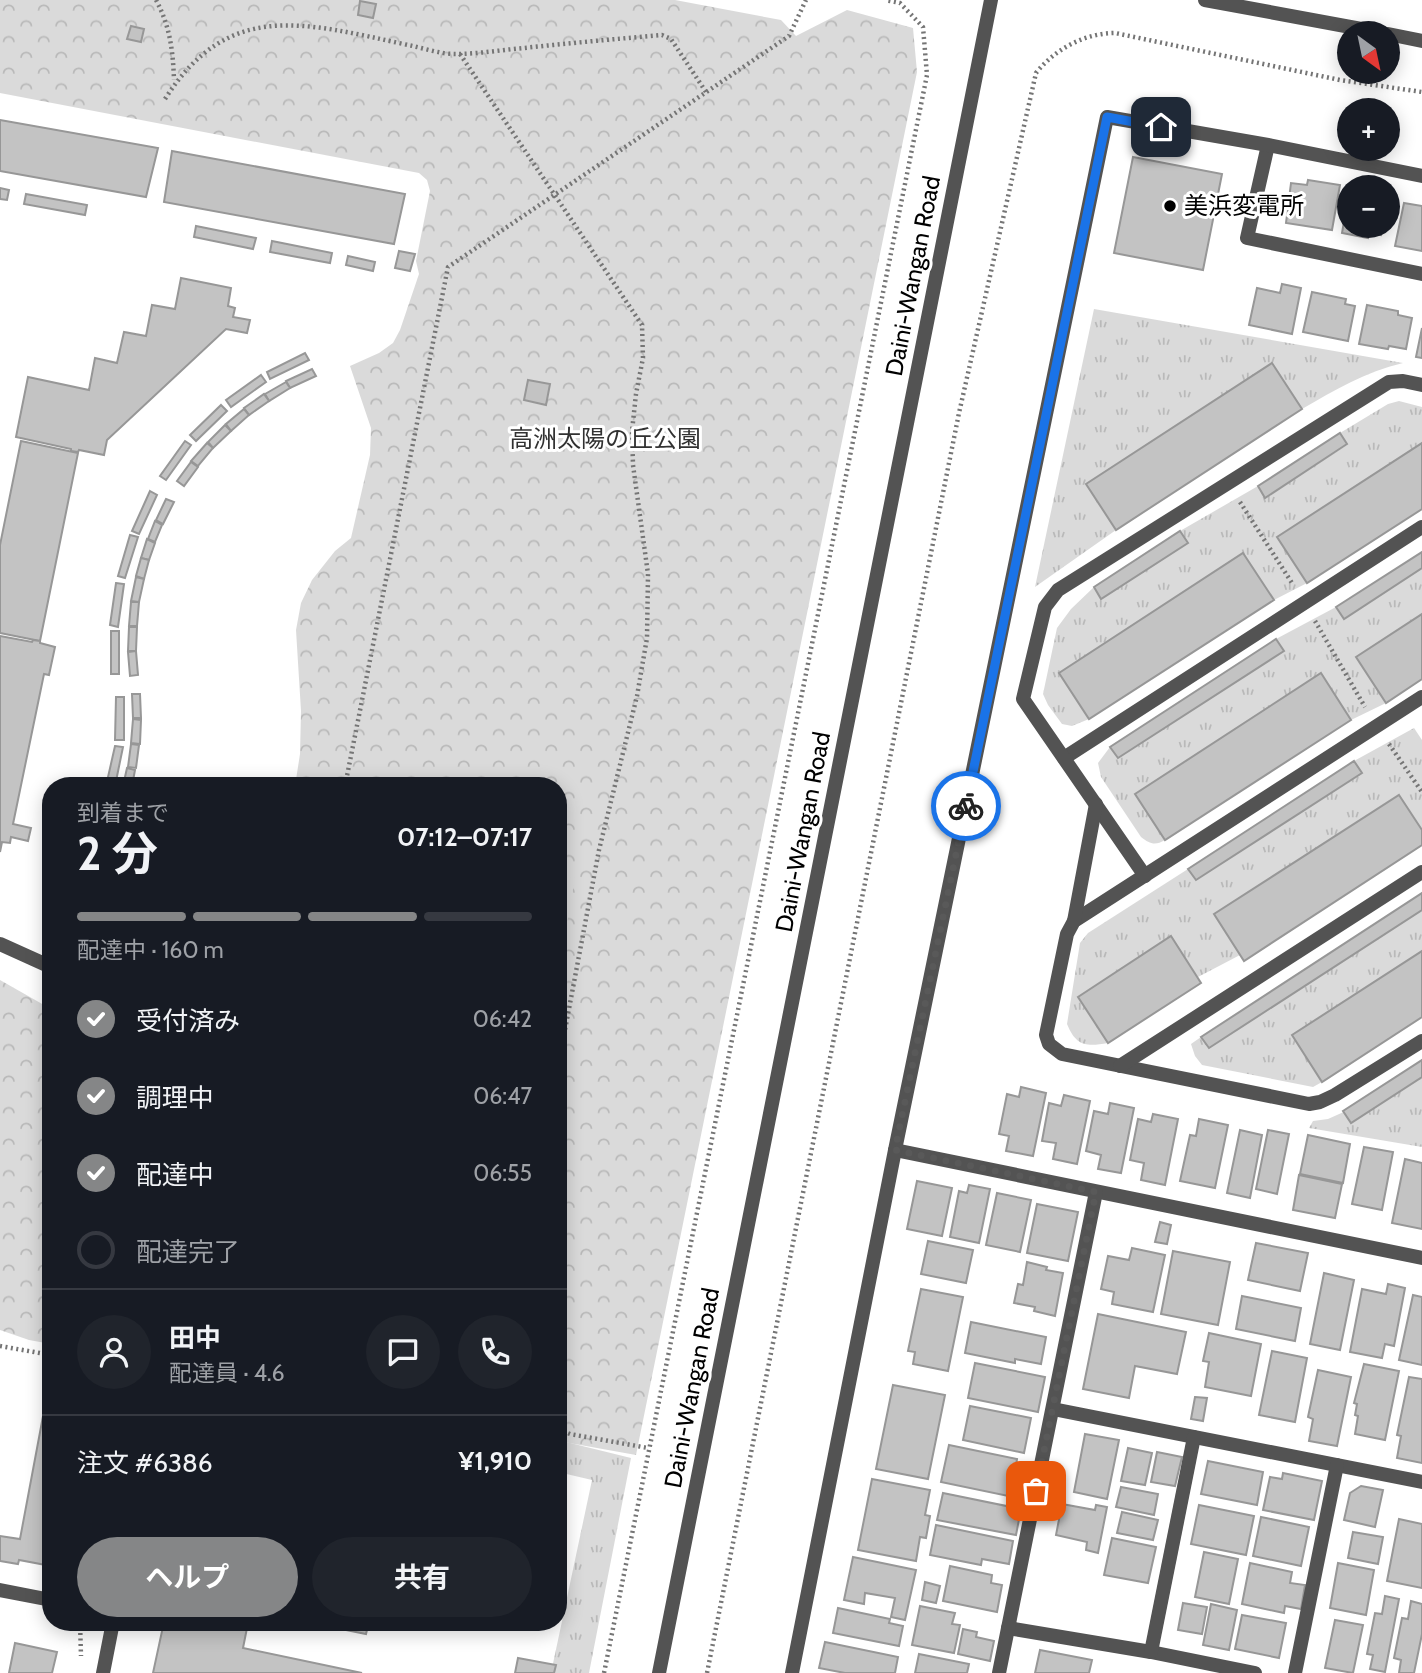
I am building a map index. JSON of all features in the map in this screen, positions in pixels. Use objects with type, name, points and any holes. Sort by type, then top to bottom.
[{"type":"street","name":"Daini-Wangan Road","points":[[659,1673],[991,0]]},
{"type":"street","points":[[1205,0],[1260,5],[1337,23]]},
{"type":"street","points":[[1400,37],[1422,41]]},
{"type":"street","points":[[792,1673],[895,1150],[1107,117],[1268,145],[1422,176]]},
{"type":"street","points":[[1268,145],[1247,238],[1422,274]]},
{"type":"street","points":[[1145,876],[1024,699],[1045,607],[1050,598],[1058,590],[1389,382],[1403,381],[1422,385]]},
{"type":"street","points":[[1064,758],[1422,527]]},
{"type":"street","points":[[1074,921],[1422,697]]},
{"type":"street","points":[[1096,804],[1074,921],[1067,934],[1046,1035],[1049,1044],[1062,1054],[1309,1104],[1335,1095],[1422,1041]]},
{"type":"street","points":[[1119,1066],[1422,872]]},
{"type":"street","points":[[0,944],[42,963]]},
{"type":"street","points":[[895,1150],[1422,1258]]},
{"type":"street","points":[[999,1673],[1096,1192]]},
{"type":"street","points":[[1053,1409],[1422,1482]]},
{"type":"street","points":[[1151,1652],[1194,1437]]},
{"type":"street","points":[[1295,1673],[1337,1465]]},
{"type":"street","points":[[0,1590],[42,1598]]},
{"type":"street","points":[[1008,1628],[1255,1673]]},
{"type":"street","points":[[103,1673],[111,1631]]},
{"type":"path","points":[[156,0],[173,45],[174,81]]},
{"type":"path","points":[[347,777],[448,267],[789,36],[806,0]]},
{"type":"path","points":[[604,1673],[927,75],[923,27],[901,1],[885,0]]},
{"type":"path","points":[[302,19],[452,54],[662,35],[671,38],[706,93]]},
{"type":"path","points":[[707,1673],[959,413],[1036,73],[1046,60],[1069,46],[1102,33],[1115,33],[1340,80],[1422,92]]},
{"type":"path","points":[[460,54],[642,325],[643,358],[636,394],[632,442],[648,574],[647,638],[637,696],[599,850],[567,1019]]},
{"type":"path","points":[[165,99],[192,56]]},
{"type":"path","points":[[1228,483],[1377,726],[1422,792]]},
{"type":"path","points":[[0,1346],[42,1353]]},
{"type":"path","points":[[567,1433],[648,1448]]},
{"type":"path","points":[[80,1631],[81,1660]]},
{"type":"green space","name":"高洲太陽の丘公園","points":[[0,0],[675,0],[781,20],[796,36],[847,10],[913,28],[917,72],[636,1455],[567,1443],[567,777],[296,777],[301,711],[296,630],[301,603],[312,580],[335,551],[351,538],[370,455],[371,428],[350,366],[379,353],[393,343],[400,330],[419,274],[416,261],[430,191],[427,180],[419,173],[0,93]]},
{"type":"green space","points":[[1094,309],[1403,363],[1338,388],[1302,409],[1272,363],[1086,484],[1116,530],[1035,587]]},
{"type":"green space","points":[[1399,401],[1422,407],[1422,443],[1277,537],[1307,583],[1274,600],[1243,553],[1059,673],[1089,719],[1072,726],[1062,724],[1043,694],[1057,628],[1071,609],[1094,587],[1101,598],[1188,543],[1180,531],[1258,486],[1266,497],[1347,445],[1340,433],[1388,404]]},
{"type":"green space","points":[[1422,568],[1422,614],[1356,657],[1386,703],[1351,720],[1321,674],[1136,794],[1165,840],[1153,843],[1141,837],[1101,777],[1098,763],[1110,747],[1118,758],[1283,651],[1276,639],[1336,607],[1344,619]]},
{"type":"green space","points":[[1414,728],[1422,740],[1422,830],[1398,795],[1214,914],[1240,955],[1198,977],[1171,937],[1079,996],[1108,1043],[1088,1045],[1074,1037],[1067,1024],[1080,943],[1088,933],[1188,869],[1196,880],[1361,773],[1354,761]]},
{"type":"green space","points":[[567,877],[575,878],[567,923]]},
{"type":"green space","points":[[1422,910],[1422,951],[1292,1035],[1322,1082],[1313,1087],[1202,1065],[1195,1056],[1191,1044],[1201,1037],[1209,1048]]},
{"type":"green space","points":[[0,980],[42,1004],[42,1342],[0,1330]]},
{"type":"green space","points":[[1422,1077],[1422,1147],[1309,1128],[1313,1121],[1328,1119]]},
{"type":"green space","points":[[567,1442],[631,1458],[589,1673],[551,1673],[560,1631],[567,1631],[567,1598],[592,1480],[567,1474]]},
{"type":"building","points":[[360,1],[376,4],[373,18],[358,15]]},
{"type":"building","points":[[131,26],[144,29],[141,42],[127,39]]},
{"type":"building","points":[[0,120],[158,148],[146,197],[0,171]]},
{"type":"building","points":[[172,151],[405,194],[394,244],[164,202]]},
{"type":"building","name":"美浜変電所","points":[[1133,157],[1222,174],[1203,270],[1114,253]]},
{"type":"building","points":[[1308,180],[1337,185],[1332,230],[1286,223],[1291,183],[1307,185]]},
{"type":"building","points":[[0,188],[9,190],[7,200],[0,199]]},
{"type":"building","points":[[26,194],[87,205],[85,215],[24,204]]},
{"type":"building","points":[[1404,203],[1422,206],[1422,251],[1395,246],[1397,238],[1400,238]]},
{"type":"building","points":[[196,226],[256,238],[253,249],[194,237]]},
{"type":"building","points":[[272,241],[332,253],[330,263],[270,252]]},
{"type":"building","points":[[399,251],[415,254],[410,271],[395,268]]},
{"type":"building","points":[[348,256],[375,262],[373,271],[346,265]]},
{"type":"building","points":[[181,278],[231,288],[228,306],[235,308],[233,317],[250,320],[247,333],[226,329],[107,440],[104,455],[71,451],[16,437],[28,377],[89,390],[95,358],[117,363],[124,332],[146,336],[152,305],[175,309]]},
{"type":"building","points":[[1282,284],[1301,288],[1292,334],[1249,325],[1257,288],[1280,293]]},
{"type":"building","points":[[1312,292],[1346,299],[1345,304],[1355,306],[1348,341],[1303,332]]},
{"type":"building","points":[[1367,305],[1398,311],[1398,315],[1412,318],[1406,349],[1359,344]]},
{"type":"building","points":[[1422,328],[1422,358],[1416,357]]},
{"type":"building","points":[[305,353],[309,360],[270,379],[267,372]]},
{"type":"building","points":[[1272,363],[1302,409],[1116,530],[1086,484]]},
{"type":"building","points":[[312,369],[316,376],[290,388],[286,381]]},
{"type":"building","points":[[261,375],[266,382],[231,407],[226,400]]},
{"type":"building","points":[[528,380],[550,384],[546,405],[524,400]]},
{"type":"building","points":[[286,382],[290,388],[269,401],[265,394]]},
{"type":"building","points":[[264,394],[269,401],[249,415],[244,408]]},
{"type":"building","points":[[221,405],[227,411],[196,441],[190,435]]},
{"type":"building","points":[[244,409],[249,415],[231,431],[226,424]]},
{"type":"building","points":[[225,425],[231,431],[213,448],[208,442]]},
{"type":"building","points":[[1340,433],[1347,444],[1265,498],[1258,486]]},
{"type":"building","points":[[21,441],[78,453],[40,641],[0,633],[0,545]]},
{"type":"building","points":[[185,441],[191,445],[166,480],[160,476]]},
{"type":"building","points":[[207,443],[213,448],[198,466],[191,461]]},
{"type":"building","points":[[1422,443],[1422,509],[1307,583],[1277,537]]},
{"type":"building","points":[[191,462],[198,467],[184,486],[177,481]]},
{"type":"building","points":[[150,491],[157,495],[139,534],[132,531]]},
{"type":"building","points":[[166,499],[174,502],[163,524],[156,520]]},
{"type":"building","points":[[155,521],[162,525],[155,542],[148,539]]},
{"type":"building","points":[[1180,531],[1188,543],[1101,599],[1094,587]]},
{"type":"building","points":[[130,535],[138,537],[125,578],[118,576]]},
{"type":"building","points":[[147,539],[155,543],[149,560],[141,558]]},
{"type":"building","points":[[1422,552],[1422,568],[1344,619],[1336,607]]},
{"type":"building","points":[[1243,553],[1274,600],[1089,719],[1059,673]]},
{"type":"building","points":[[141,558],[149,560],[144,579],[136,576]]},
{"type":"building","points":[[136,577],[144,579],[139,602],[131,601]]},
{"type":"building","points":[[116,583],[124,584],[118,627],[110,625]]},
{"type":"building","points":[[131,602],[139,602],[137,626],[129,626]]},
{"type":"building","points":[[1422,614],[1422,679],[1386,703],[1356,657]]},
{"type":"building","points":[[129,627],[137,627],[136,651],[128,651]]},
{"type":"building","points":[[111,631],[119,631],[119,674],[111,674]]},
{"type":"building","points":[[0,636],[40,641],[55,647],[49,675],[44,674],[13,824],[31,828],[28,841],[11,837],[10,843],[2,842],[0,852]]},
{"type":"building","points":[[1276,639],[1284,651],[1118,758],[1110,747]]},
{"type":"building","points":[[136,651],[138,675],[130,676],[128,652]]},
{"type":"building","points":[[1321,673],[1351,720],[1165,840],[1135,794]]},
{"type":"building","points":[[132,694],[140,694],[141,718],[133,718]]},
{"type":"building","points":[[116,697],[124,697],[124,740],[115,740]]},
{"type":"building","points":[[133,719],[141,720],[140,744],[131,743]]},
{"type":"building","points":[[131,744],[139,745],[136,768],[128,767]]},
{"type":"building","points":[[115,746],[123,747],[117,777],[108,777]]},
{"type":"building","points":[[1354,761],[1362,773],[1196,880],[1188,869]]},
{"type":"building","points":[[127,768],[135,770],[134,777],[125,777]]},
{"type":"building","points":[[1399,795],[1422,830],[1422,845],[1244,961],[1214,914]]},
{"type":"building","points":[[1422,893],[1422,910],[1209,1048],[1201,1037]]},
{"type":"building","points":[[1171,936],[1201,983],[1108,1043],[1078,997]]},
{"type":"building","points":[[1422,951],[1422,1017],[1322,1082],[1292,1035]]},
{"type":"building","points":[[1422,1060],[1422,1077],[1351,1123],[1343,1111]]},
{"type":"building","points":[[1021,1087],[1046,1093],[1033,1156],[1006,1151],[1009,1136],[999,1134],[1007,1094],[1019,1097]]},
{"type":"building","points":[[1064,1095],[1090,1101],[1077,1164],[1053,1159],[1056,1143],[1042,1141],[1049,1103],[1061,1106]]},
{"type":"building","points":[[1110,1103],[1134,1108],[1121,1173],[1098,1169],[1101,1155],[1086,1151],[1094,1111],[1108,1114]]},
{"type":"building","points":[[1153,1114],[1178,1119],[1165,1185],[1141,1180],[1144,1163],[1130,1160],[1138,1119],[1151,1122]]},
{"type":"building","points":[[1199,1119],[1228,1125],[1215,1188],[1180,1181],[1190,1135],[1196,1136]]},
{"type":"building","points":[[1240,1130],[1262,1135],[1250,1198],[1227,1193]]},
{"type":"building","points":[[1268,1130],[1289,1134],[1277,1194],[1256,1189]]},
{"type":"building","points":[[1308,1135],[1350,1144],[1343,1183],[1300,1174]]},
{"type":"building","points":[[1364,1147],[1393,1152],[1382,1210],[1352,1204]]},
{"type":"building","points":[[1405,1159],[1422,1163],[1422,1229],[1392,1223]]},
{"type":"building","points":[[1299,1175],[1342,1184],[1335,1218],[1293,1210]]},
{"type":"building","points":[[917,1181],[952,1188],[942,1236],[907,1229]]},
{"type":"building","points":[[969,1185],[990,1189],[979,1243],[950,1237],[959,1191],[967,1193]]},
{"type":"building","points":[[997,1193],[1031,1200],[1020,1252],[986,1245]]},
{"type":"building","points":[[1037,1204],[1078,1212],[1068,1261],[1027,1253]]},
{"type":"building","points":[[1160,1222],[1171,1225],[1167,1244],[1155,1242]]},
{"type":"building","points":[[928,1241],[973,1250],[966,1283],[921,1274]]},
{"type":"building","points":[[1256,1243],[1308,1253],[1300,1291],[1248,1280]]},
{"type":"building","points":[[1132,1248],[1165,1255],[1153,1312],[1112,1304],[1114,1292],[1101,1289],[1108,1256],[1129,1260]]},
{"type":"building","points":[[1173,1251],[1230,1262],[1218,1325],[1161,1314]]},
{"type":"building","points":[[1027,1262],[1063,1273],[1055,1316],[1034,1311],[1035,1307],[1014,1303],[1018,1284],[1023,1285]]},
{"type":"building","points":[[1324,1273],[1354,1280],[1340,1350],[1310,1344]]},
{"type":"building","points":[[1388,1284],[1405,1288],[1394,1346],[1385,1344],[1382,1358],[1350,1352],[1362,1289],[1386,1294]]},
{"type":"building","points":[[921,1289],[963,1297],[948,1371],[913,1364],[915,1352],[908,1351]]},
{"type":"building","points":[[1413,1295],[1422,1297],[1422,1365],[1399,1360]]},
{"type":"building","points":[[1242,1296],[1301,1308],[1295,1341],[1236,1329]]},
{"type":"building","points":[[1098,1314],[1186,1332],[1177,1374],[1135,1366],[1129,1398],[1083,1389]]},
{"type":"building","points":[[971,1322],[1046,1337],[1041,1364],[1015,1359],[1015,1363],[965,1353]]},
{"type":"building","points":[[1209,1333],[1261,1344],[1251,1396],[1205,1387],[1209,1362],[1203,1361]]},
{"type":"building","points":[[1272,1351],[1307,1358],[1295,1422],[1259,1415]]},
{"type":"building","points":[[975,1363],[1045,1377],[1038,1412],[968,1398]]},
{"type":"building","points":[[1364,1364],[1399,1371],[1385,1440],[1355,1434],[1358,1416],[1355,1415],[1357,1404],[1354,1403]]},
{"type":"building","points":[[1318,1370],[1351,1377],[1337,1446],[1309,1441],[1313,1419],[1308,1417]]},
{"type":"building","points":[[1409,1377],[1422,1379],[1422,1463],[1397,1458],[1401,1436],[1397,1435]]},
{"type":"building","points":[[893,1385],[945,1395],[928,1479],[876,1469]]},
{"type":"building","points":[[1195,1397],[1207,1398],[1203,1421],[1191,1419]]},
{"type":"building","points":[[970,1406],[1031,1418],[1024,1453],[963,1440]]},
{"type":"building","points":[[42,1422],[42,1564],[19,1560],[18,1564],[0,1561],[0,1536],[20,1539]]},
{"type":"building","points":[[1085,1434],[1119,1440],[1107,1499],[1074,1492]]},
{"type":"building","points":[[949,1445],[1017,1459],[1014,1477],[1022,1479],[1018,1498],[941,1482]]},
{"type":"building","points":[[1128,1448],[1152,1453],[1145,1485],[1121,1481]]},
{"type":"building","points":[[1157,1452],[1182,1457],[1175,1486],[1151,1482]]},
{"type":"building","points":[[1208,1461],[1263,1472],[1257,1505],[1201,1494]]},
{"type":"building","points":[[1283,1473],[1322,1481],[1314,1520],[1263,1510],[1270,1477],[1282,1479]]},
{"type":"building","points":[[872,1479],[930,1490],[925,1515],[930,1516],[926,1538],[920,1537],[916,1561],[858,1550]]},
{"type":"building","points":[[1361,1486],[1383,1490],[1375,1527],[1344,1520],[1350,1493]]},
{"type":"building","points":[[1121,1487],[1158,1494],[1154,1515],[1116,1507]]},
{"type":"building","points":[[943,1493],[1021,1509],[1016,1535],[937,1520]]},
{"type":"building","points":[[1062,1504],[1095,1510],[1096,1505],[1107,1507],[1098,1553],[1086,1550],[1087,1542],[1056,1535]]},
{"type":"building","points":[[1199,1505],[1254,1516],[1246,1555],[1191,1544]]},
{"type":"building","points":[[1122,1512],[1158,1520],[1153,1540],[1117,1533]]},
{"type":"building","points":[[1261,1517],[1309,1527],[1301,1566],[1253,1556]]},
{"type":"building","points":[[1399,1519],[1422,1524],[1422,1588],[1387,1581]]},
{"type":"building","points":[[936,1525],[1013,1541],[1009,1564],[982,1559],[981,1565],[930,1555]]},
{"type":"building","points":[[1353,1532],[1383,1537],[1378,1564],[1348,1558]]},
{"type":"building","points":[[1112,1538],[1156,1547],[1148,1583],[1104,1575]]},
{"type":"building","points":[[1204,1552],[1238,1559],[1229,1604],[1195,1597]]},
{"type":"building","points":[[853,1557],[916,1570],[905,1620],[891,1617],[895,1598],[865,1593],[864,1604],[844,1600]]},
{"type":"building","points":[[1250,1563],[1292,1572],[1290,1583],[1305,1585],[1301,1609],[1285,1606],[1284,1613],[1242,1604]]},
{"type":"building","points":[[1338,1563],[1374,1570],[1366,1615],[1330,1608]]},
{"type":"building","points":[[950,1566],[992,1575],[991,1583],[1002,1585],[997,1612],[943,1601]]},
{"type":"building","points":[[925,1582],[940,1586],[936,1603],[922,1600]]},
{"type":"building","points":[[1385,1596],[1399,1599],[1385,1672],[1370,1669],[1373,1655],[1367,1654],[1375,1613],[1382,1614]]},
{"type":"building","points":[[1411,1601],[1422,1604],[1422,1634],[1414,1673],[1399,1673],[1401,1660],[1394,1658],[1402,1618],[1408,1619]]},
{"type":"building","points":[[1183,1603],[1207,1607],[1202,1634],[1178,1630]]},
{"type":"building","points":[[1211,1604],[1237,1610],[1229,1650],[1203,1645]]},
{"type":"building","points":[[920,1606],[955,1613],[952,1624],[960,1625],[954,1653],[912,1645]]},
{"type":"building","points":[[838,1608],[890,1619],[889,1623],[903,1626],[899,1646],[833,1633]]},
{"type":"building","points":[[1242,1615],[1286,1623],[1279,1658],[1235,1649]]},
{"type":"building","points":[[1335,1620],[1363,1625],[1353,1673],[1325,1668]]},
{"type":"building","points":[[963,1629],[977,1632],[976,1637],[994,1641],[990,1661],[958,1654]]},
{"type":"building","points":[[162,1631],[246,1631],[243,1648],[362,1673],[153,1673]]},
{"type":"building","points":[[825,1642],[898,1657],[895,1673],[845,1673],[819,1668]]},
{"type":"building","points":[[15,1643],[57,1652],[52,1673],[9,1673]]},
{"type":"building","points":[[1040,1650],[1092,1660],[1089,1673],[1035,1673]]},
{"type":"building","points":[[919,1654],[969,1664],[967,1673],[915,1673]]},
{"type":"building","points":[[518,1658],[556,1665],[554,1673],[515,1673]]},
{"type":"way so far","points":[[966,806],[895,1150],[1096,1192],[1036,1491]]},
{"type":"place","name":"美浜変電所","points":[[1170,206]]},
{"type":"route","points":[[966,806],[1107,117],[1161,127]]}]
